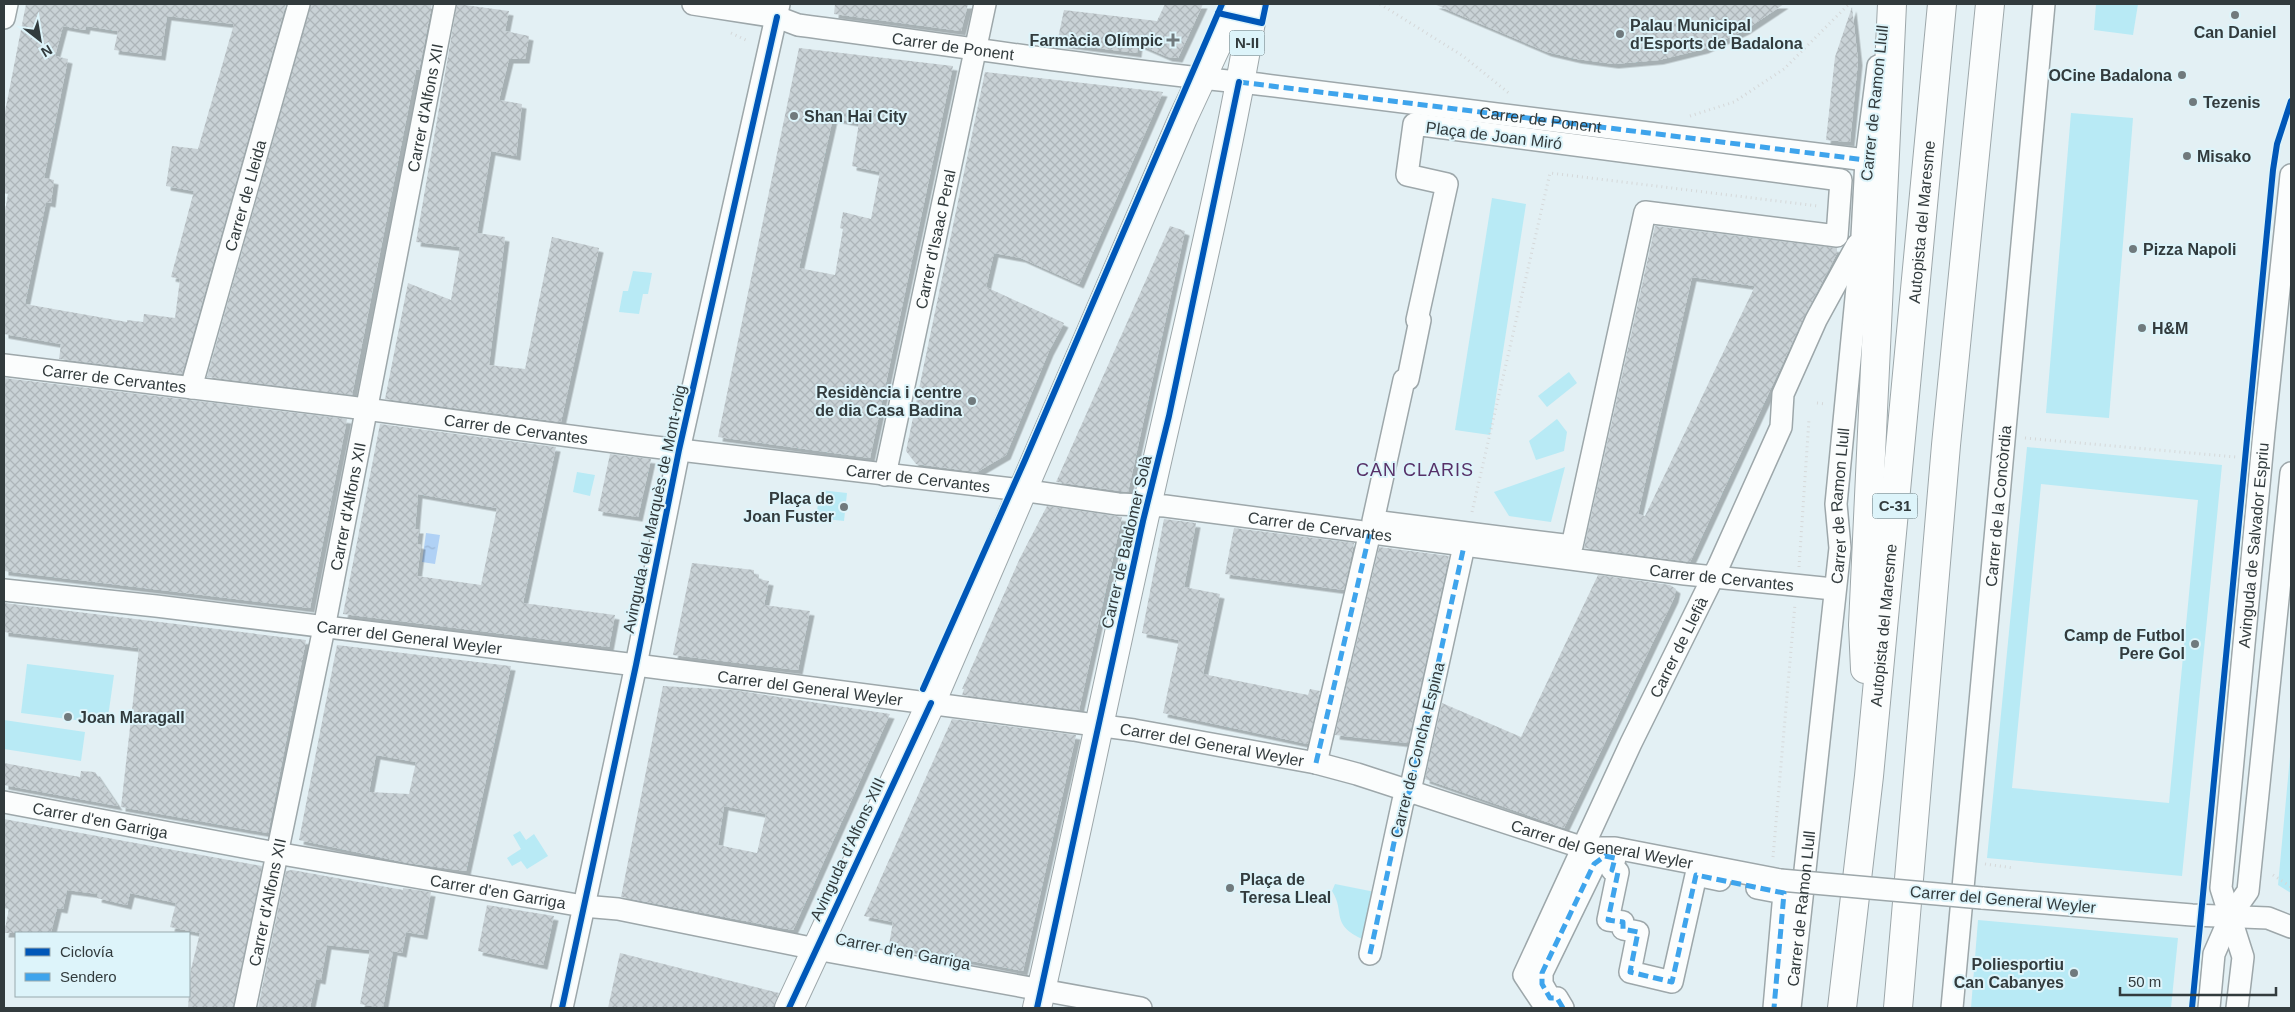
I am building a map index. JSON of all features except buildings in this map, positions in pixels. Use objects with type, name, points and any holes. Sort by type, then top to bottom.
[{"type":"main road","name":"Avinguda d'Alfons XIII","points":[[789,1008],[931,703],[1022,490],[1219,81],[1236,4]]},
{"type":"main road","name":"Carrer de Baldomer Solà","points":[[1039,999],[1147,506],[1169,416],[1232,114],[1219,81],[1254,4]]},
{"type":"main road","points":[[1870,776],[1863,626],[1892,4]]},
{"type":"main road","name":"Autopista del Maresme","points":[[1842,1008],[1870,776],[1942,4]]},
{"type":"main road","name":"C-31","points":[[1898,1008],[1947,435],[1990,4]]},
{"type":"street","points":[[4,18],[7,4]]},
{"type":"street","name":"Carrer de Lleida","points":[[191,388],[299,4]]},
{"type":"street","name":"Carrer d'Alfons XII","points":[[246,1008],[276,853],[324,628],[445,4]]},
{"type":"street","name":"Carrer de Ponent","points":[[693,4],[778,10],[798,25],[975,49],[1219,81],[1866,160]]},
{"type":"street","name":"Carrer d'Isaac Peral","points":[[885,475],[985,4]]},
{"type":"street","name":"Carrer de Ramon Llull","points":[[1790,1008],[1834,589],[1840,548],[1836,504],[1862,236],[1866,160],[1885,4]]},
{"type":"street","name":"Carrer de la Concòrdia","points":[[1952,1008],[2044,4]]},
{"type":"street","name":"Avinguda del Marquès de Mont-roig","points":[[562,1008],[636,665],[679,450],[778,10]]},
{"type":"street","name":"Plaça de Joan Miró","points":[[1414,124],[1841,180],[1837,236],[1645,212],[1572,546],[1466,539],[1373,521],[1404,380],[1408,379],[1420,320],[1417,320],[1447,184],[1407,175],[1414,124]]},
{"type":"street","name":"Avinguda de Salvador Espriu","points":[[2237,1008],[2243,957],[2221,888],[2264,432],[2291,174]]},
{"type":"street","name":"Carrer de Llefià","points":[[1546,1008],[1524,975],[1631,743],[1713,576],[1781,426],[1783,394],[1816,320],[1862,236]]},
{"type":"street","name":"Carrer de Cervantes","points":[[4,365],[885,475],[1370,532],[1466,539],[1713,576],[1834,589]]},
{"type":"street","name":"Avinguda de Salvador Espriu","points":[[2209,1008],[2214,954],[2231,915],[2248,892],[2291,473]]},
{"type":"street","points":[[1316,762],[1370,532]]},
{"type":"street","name":"Carrer de Concha Espina","points":[[1370,954],[1403,801],[1410,791],[1466,539]]},
{"type":"street","name":"Carrer del General Weyler","points":[[4,590],[156,606],[636,665],[1099,726],[1316,762],[1584,848],[1616,848],[1982,898],[2192,915],[2231,915],[2268,918],[2291,927]]},
{"type":"street","name":"Carrer d'en Garriga","points":[[4,802],[276,853],[583,906],[618,909],[816,948],[1039,999],[1141,1008]]},
{"type":"street","points":[[1563,1008],[1557,998],[1550,998],[1542,984],[1542,973],[1594,864],[1606,856],[1615,858],[1612,870],[1618,872],[1608,920],[1623,922],[1622,929],[1638,932],[1630,972],[1672,982],[1696,876],[1784,893],[1774,1008]]},
{"type":"path","points":[[1380,4],[1463,56],[1510,95]]},
{"type":"path","points":[[1687,117],[1734,102],[1784,69],[1849,4]]},
{"type":"path","points":[[1816,403],[1823,404]]},
{"type":"path","points":[[1799,575],[1809,418]]},
{"type":"path","points":[[2028,438],[2236,457]]},
{"type":"path","points":[[1776,871],[1795,599]]},
{"type":"path","points":[[1986,855],[1985,864],[2014,868]]},
{"type":"path","points":[[2273,875],[2291,886]]},
{"type":"shaded area","points":[[2096,4],[2138,4],[2133,35],[2094,30]]},
{"type":"shaded area","points":[[2071,113],[2133,118],[2109,418],[2046,413]]},
{"type":"shaded area","points":[[1492,198],[1526,204],[1490,435],[1455,430]]},
{"type":"shaded area","points":[[633,271],[652,273],[648,294],[643,294],[639,314],[619,312],[623,291],[628,291]]},
{"type":"shaded area","points":[[1569,372],[1577,383],[1547,407],[1538,396]]},
{"type":"shaded area","points":[[1557,419],[1567,432],[1564,451],[1536,460],[1529,441]]},
{"type":"shaded area","name":"Camp de Futbol Pere Gol","points":[[2027,447],[2222,465],[2182,876],[1987,858]],"holes":[[[2041,484],[2198,500],[2169,803],[2012,788]]]},
{"type":"shaded area","points":[[1565,467],[1551,522],[1509,516],[1494,492]]},
{"type":"shaded area","points":[[577,472],[595,475],[590,496],[573,492]]},
{"type":"shaded area","points":[[820,490],[847,493],[844,521],[816,518]]},
{"type":"shaded area","points":[[27,664],[114,675],[107,724],[21,713]]},
{"type":"shaded area","points":[[4,720],[85,732],[81,761],[4,749]]},
{"type":"shaded area","points":[[2291,746],[2291,893],[2278,885]]},
{"type":"shaded area","points":[[520,831],[526,840],[534,834],[548,856],[527,869],[521,861],[512,866],[507,858],[521,849],[513,835]]},
{"type":"shaded area","points":[[1335,884],[1375,892],[1364,940],[1346,929],[1342,923],[1332,891]]},
{"type":"shaded area","name":"Poliesportiu Can Cabanyes","points":[[1978,920],[2178,938],[2171,1008],[1971,1008]]},
{"type":"water","points":[[426,533],[440,535],[435,564],[422,562]]},
{"type":"marked path","points":[[1239,82],[1866,160]]},
{"type":"marked path","points":[[1316,763],[1370,532]]},
{"type":"marked path","points":[[1370,954],[1403,801],[1410,791],[1464,546]]},
{"type":"marked path","points":[[1563,1008],[1557,998],[1550,998],[1542,984],[1542,973],[1594,864],[1605,856],[1615,858],[1612,870],[1618,872],[1608,920],[1623,922],[1623,929],[1638,932],[1630,972],[1672,982],[1696,875],[1784,893],[1774,1008]]},
{"type":"cycle path","points":[[923,689],[1025,460],[1222,4]]},
{"type":"cycle path","points":[[1218,13],[1262,23],[1266,4]]},
{"type":"cycle path","points":[[562,1008],[636,665],[679,450],[777,17]]},
{"type":"cycle path","points":[[1037,1008],[1143,521],[1169,416],[1239,82]]},
{"type":"cycle path","points":[[2192,1008],[2273,170],[2277,144],[2291,101]]},
{"type":"cycle path","points":[[789,1008],[931,703]]},
{"type":"place","name":"Can Daniel","points":[[2235,15]]},
{"type":"place","name":"Palau Municipal d'Esports de Badalona","points":[[1620,34]]},
{"type":"place","name":"Farmàcia Olímpic","points":[[1173,40]]},
{"type":"place","name":"OCine Badalona","points":[[2182,75]]},
{"type":"place","name":"Tezenis","points":[[2193,102]]},
{"type":"place","name":"Shan Hai City","points":[[794,116]]},
{"type":"place","name":"Misako","points":[[2187,156]]},
{"type":"place","name":"Pizza Napoli","points":[[2133,249]]},
{"type":"place","name":"H&M","points":[[2142,328]]},
{"type":"place","name":"Residència i centre de dia Casa Badina","points":[[972,401]]},
{"type":"place","name":"Plaça de Joan Fuster","points":[[844,507]]},
{"type":"place","name":"Camp de Futbol Pere Gol","points":[[2195,644]]},
{"type":"place","name":"Joan Maragall","points":[[68,717]]},
{"type":"place","name":"Plaça de Teresa Lleal","points":[[1230,888]]},
{"type":"place","name":"Poliesportiu Can Cabanyes","points":[[2074,973]]},
{"type":"district","name":"CAN CLARIS","points":[[1415,470]]}]
